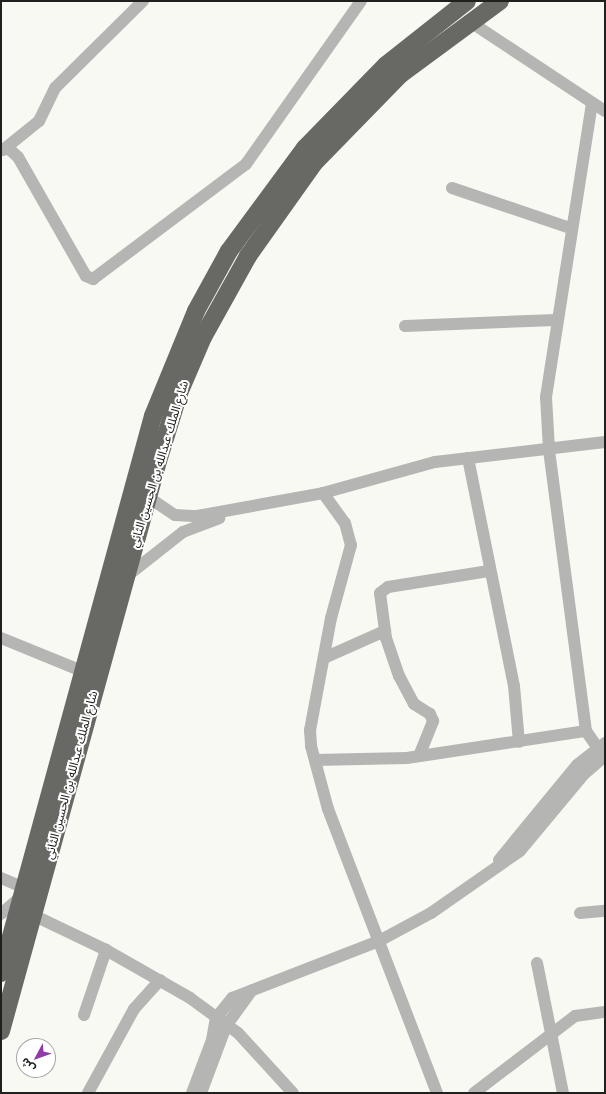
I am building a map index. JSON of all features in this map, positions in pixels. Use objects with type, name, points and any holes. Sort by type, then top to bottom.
[{"type":"highway","name":"شارع الملك عبدالله بن الحسين الثاني","points":[[2,969],[89,674],[127,576],[148,497],[190,365],[224,298],[272,220],[314,163],[373,101],[469,21],[500,1]]},
{"type":"highway","name":"شارع الملك عبدالله بن الحسين الثاني","points":[[1,1031],[33,915],[89,674],[165,381],[229,250],[284,174],[332,119],[386,65],[464,2]]},
{"type":"street","points":[[143,1],[61,82],[39,121],[5,149],[18,157],[86,276],[93,279],[246,164],[361,1]]},
{"type":"street","points":[[469,21],[605,111]]},
{"type":"street","points":[[192,1093],[212,1040],[216,1018],[232,998],[380,941],[431,913],[496,864],[567,777],[603,749],[586,731],[549,449],[547,384],[570,228],[592,103]]},
{"type":"street","points":[[452,188],[570,228]]},
{"type":"street","points":[[405,326],[556,320]]},
{"type":"street","points":[[148,497],[165,510],[184,516],[253,507],[322,493],[413,467],[468,458],[605,442]]},
{"type":"street","points":[[468,458],[489,571],[514,686],[519,742]]},
{"type":"street","points":[[322,493],[345,523],[350,545],[324,658],[310,730],[315,760],[328,809],[380,941],[437,1093]]},
{"type":"street","points":[[127,576],[183,532],[253,507]]},
{"type":"street","points":[[419,756],[433,721],[407,694],[385,631],[379,596],[384,589],[489,571]]},
{"type":"street","points":[[324,658],[385,631]]},
{"type":"street","points":[[1,638],[89,674]]},
{"type":"street","points":[[315,760],[419,756],[586,731]]},
{"type":"street","points":[[1,878],[24,892],[1,914]]},
{"type":"street","points":[[580,913],[605,910]]},
{"type":"street","points":[[33,915],[106,950],[160,980],[216,1018],[243,1038],[293,1093]]},
{"type":"street","points":[[84,1015],[106,950]]},
{"type":"street","points":[[537,963],[553,1033],[563,1093]]},
{"type":"street","points":[[88,1093],[134,1009],[160,980]]},
{"type":"street","points":[[201,1093],[226,1026],[252,990]]},
{"type":"street","points":[[474,1093],[575,1016],[605,1012]]}]
